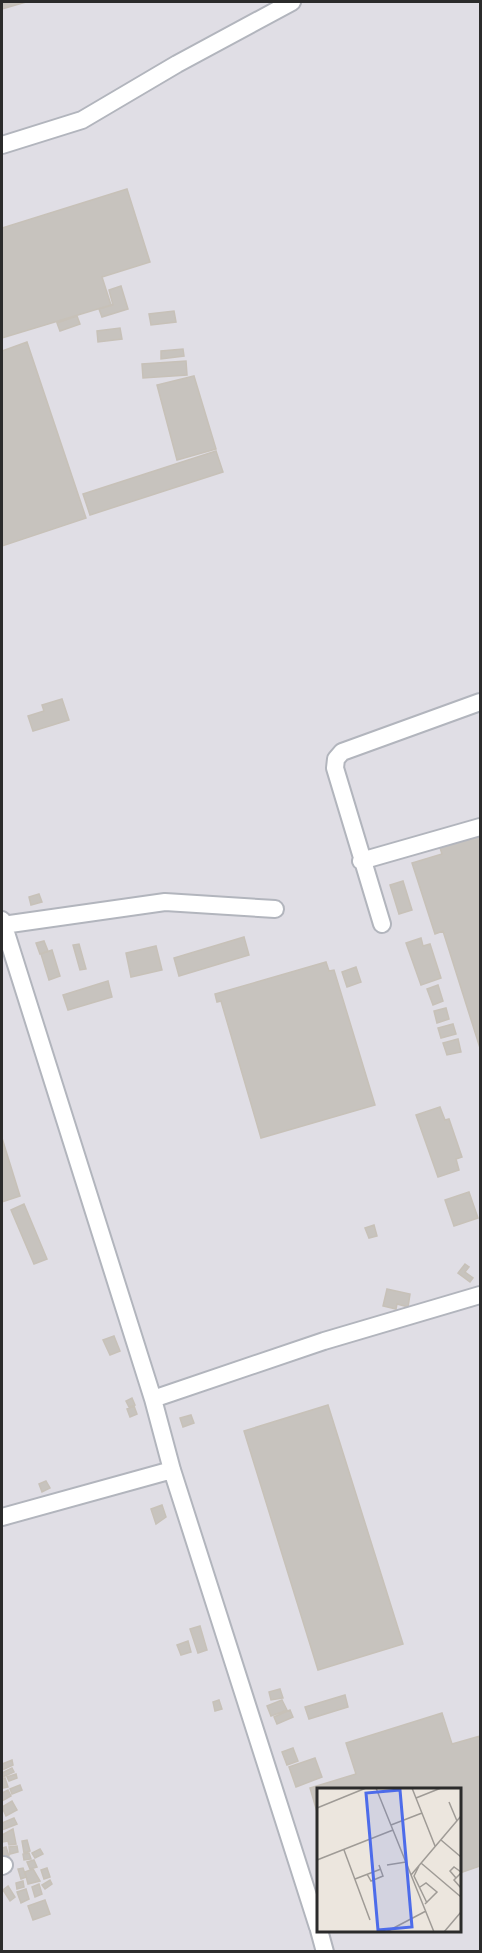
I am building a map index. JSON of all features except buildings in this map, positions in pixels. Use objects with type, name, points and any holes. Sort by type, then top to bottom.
[{"type":"street","points":[[2,145],[82,120],[177,64],[292,2]]},
{"type":"street","points":[[382,924],[361,861],[335,768],[336,759],[342,752],[480,702]]},
{"type":"street","points":[[361,861],[480,827]]},
{"type":"street","points":[[275,909],[165,902],[2,922],[153,1399],[172,1470],[317,1923]]},
{"type":"street","points":[[153,1399],[324,1341],[480,1295]]},
{"type":"street","points":[[2,1517],[172,1470]]},
{"type":"street","points":[[320,1932],[326,1952]]},
{"type":"shaded area","points":[[2,2],[480,2],[480,1951],[2,1952]]}]
